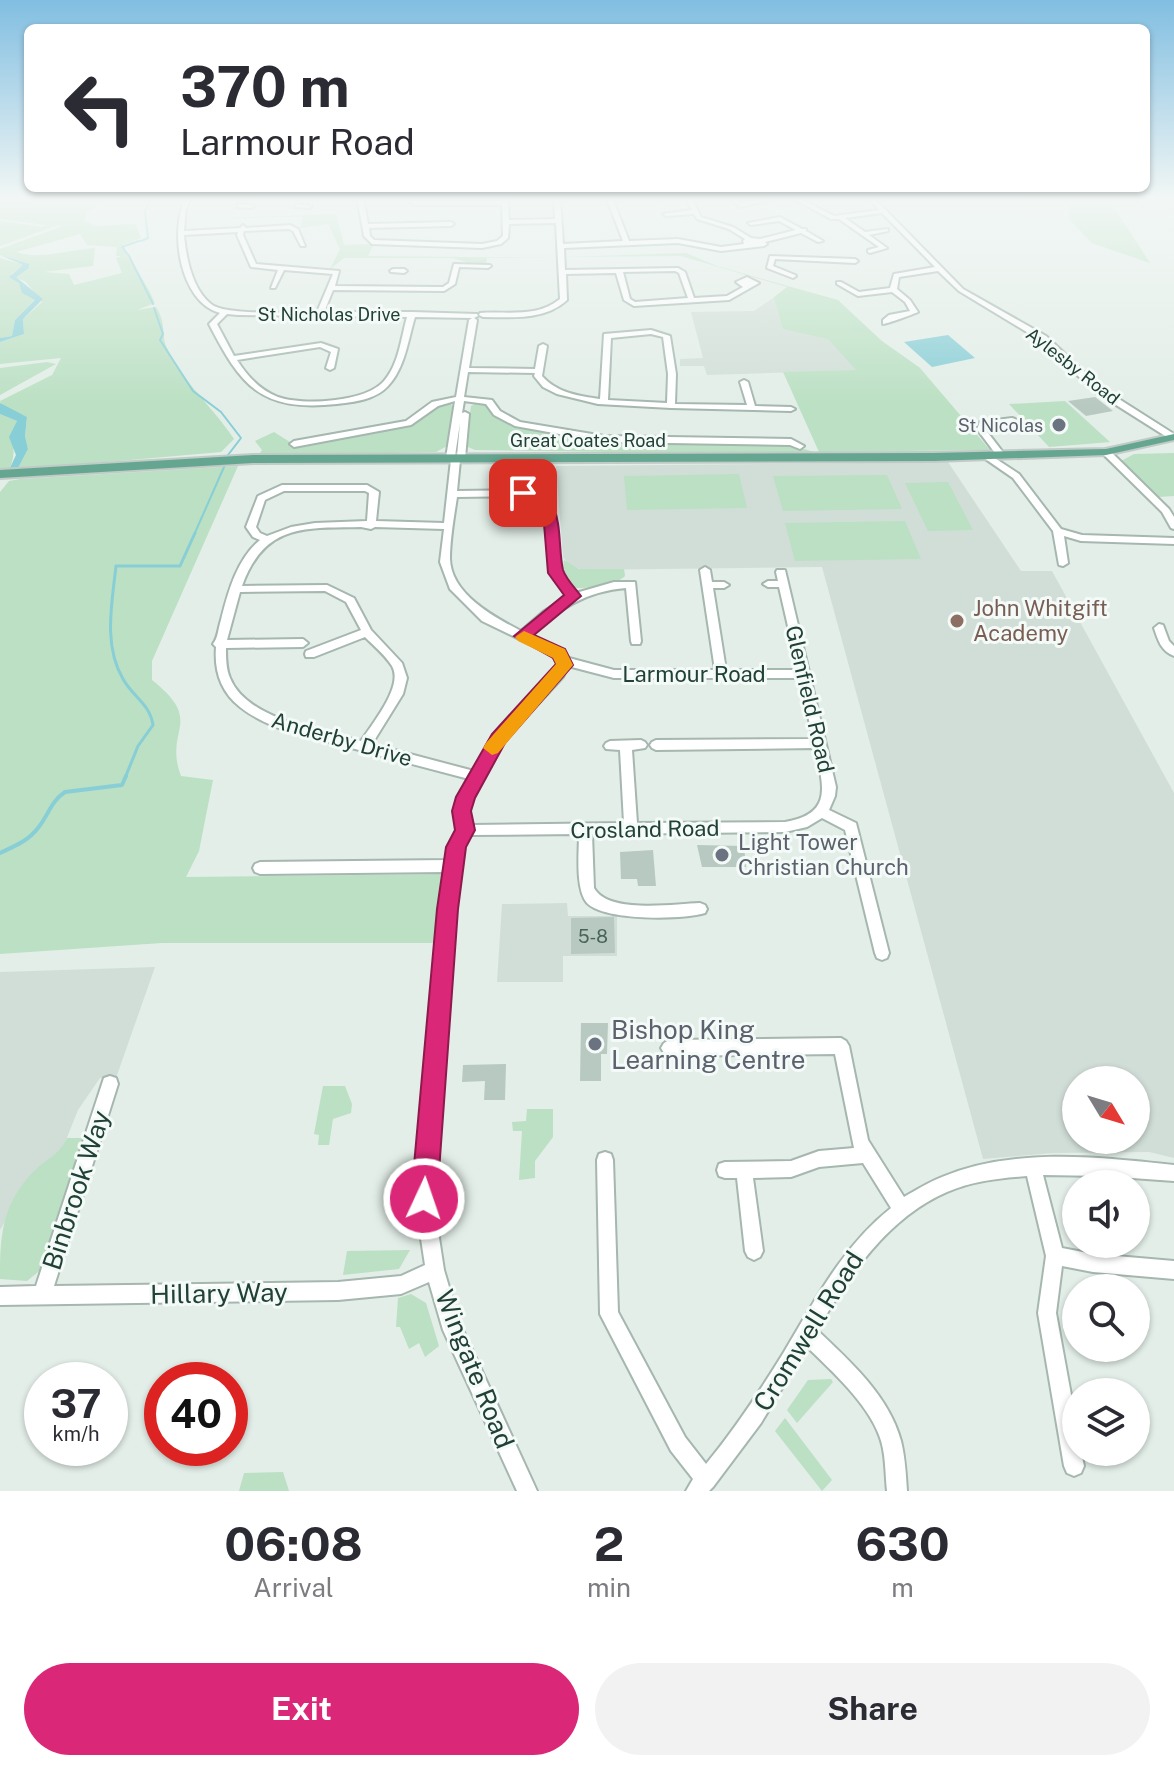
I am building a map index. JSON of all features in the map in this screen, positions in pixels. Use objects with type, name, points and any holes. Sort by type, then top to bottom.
[{"type":"main road","name":"Great Coates Road","points":[[0,474],[219,460],[987,456],[1106,452],[1173,437]]},
{"type":"street","points":[[188,267],[210,307],[206,309],[231,359],[259,393],[278,402],[312,405],[359,398],[388,383],[412,314]]},
{"type":"street","points":[[259,267],[335,271],[338,275],[320,314]]},
{"type":"street","points":[[332,288],[444,289],[452,284],[456,267]]},
{"type":"street","points":[[482,267],[489,267]]},
{"type":"street","name":"St Nicholas Drive","points":[[210,307],[225,312],[480,318],[537,313],[560,304],[565,296],[563,267]]},
{"type":"street","points":[[769,267],[783,273],[793,273]]},
{"type":"street","name":"Aylesby Road","points":[[935,267],[981,304],[1043,338],[1106,395],[1173,437]]},
{"type":"street","points":[[893,290],[898,273],[937,269]]},
{"type":"street","points":[[273,287],[281,270]]},
{"type":"street","points":[[619,270],[630,303],[679,304],[691,298],[733,297],[748,287]]},
{"type":"street","points":[[563,272],[680,270],[691,298]]},
{"type":"street","points":[[392,288],[398,271]]},
{"type":"street","points":[[839,283],[858,294],[893,290],[908,301],[914,312]]},
{"type":"street","points":[[214,320],[225,312]]},
{"type":"street","points":[[886,322],[892,317],[914,312],[926,314]]},
{"type":"street","name":"Larmour Road","points":[[480,318],[463,400],[444,554],[454,587],[477,611],[554,651],[565,661],[614,674],[804,674]]},
{"type":"street","points":[[604,400],[607,336],[617,332],[656,332],[667,340],[672,374],[671,406]]},
{"type":"street","points":[[231,359],[297,346],[321,345],[335,351],[330,369]]},
{"type":"street","points":[[543,346],[537,371],[540,381],[556,392],[671,406],[791,409]]},
{"type":"street","points":[[469,370],[537,371]]},
{"type":"street","points":[[744,382],[752,408]]},
{"type":"street","points":[[294,444],[408,423],[424,416],[435,404],[463,400],[489,402],[497,413],[518,424],[604,439],[791,442],[800,446]]},
{"type":"street","points":[[1001,455],[981,429],[983,424],[1012,421]]},
{"type":"street","points":[[1106,452],[1170,511],[1174,526]]},
{"type":"street","points":[[987,456],[1016,476],[1058,531],[1063,563]]},
{"type":"street","points":[[267,539],[256,535],[251,527],[261,498],[282,488],[367,488],[376,497],[371,526]]},
{"type":"street","points":[[452,494],[523,493],[547,505],[556,573],[573,596]]},
{"type":"street","points":[[303,643],[218,644],[246,560],[267,539],[306,527],[448,526]]},
{"type":"street","points":[[1058,531],[1081,538],[1174,541]]},
{"type":"street","points":[[629,570],[636,641]]},
{"type":"street","points":[[705,570],[721,674]]},
{"type":"street","name":"Glenfield Road","points":[[768,584],[782,578],[830,787],[822,812]]},
{"type":"street","points":[[522,636],[573,596],[599,586],[631,584]]},
{"type":"street","points":[[707,585],[724,585]]},
{"type":"street","points":[[236,589],[337,591],[350,600],[367,632],[398,666],[401,682],[364,747]]},
{"type":"street","points":[[1159,628],[1164,643],[1174,652]]},
{"type":"street","points":[[310,654],[367,632]]},
{"type":"street","name":"Anderby Drive","points":[[218,644],[219,663],[225,681],[252,710],[289,727],[476,776]]},
{"type":"street","name":"Wingate Road","points":[[527,1491],[462,1354],[435,1270],[424,1199],[453,866],[456,847],[465,830],[462,811],[476,776],[499,739],[559,674],[565,661]]},
{"type":"street","points":[[656,745],[820,743]]},
{"type":"street","points":[[626,745],[631,829]]},
{"type":"street","points":[[610,746],[641,745]]},
{"type":"street","points":[[822,812],[851,827],[882,953]]},
{"type":"street","name":"Crosland Road","points":[[465,830],[785,827],[812,820],[822,812]]},
{"type":"street","points":[[585,830],[588,896],[607,909],[700,909]]},
{"type":"street","points":[[260,868],[453,866]]},
{"type":"street","points":[[669,1048],[841,1046],[865,1155],[901,1209]]},
{"type":"street","name":"Binbrook Way","points":[[42,1296],[110,1084]]},
{"type":"street","points":[[725,1170],[791,1169],[819,1159],[865,1155]]},
{"type":"street","points":[[605,1160],[609,1314],[701,1485]]},
{"type":"street","points":[[1033,1167],[1055,1256],[1049,1283],[1048,1327],[1062,1402]]},
{"type":"street","name":"Cromwell Road","points":[[701,1485],[743,1433],[858,1248],[901,1209],[945,1185],[970,1176],[1033,1167],[1174,1173]]},
{"type":"street","points":[[744,1170],[754,1251]]},
{"type":"street","points":[[1055,1256],[1174,1270]]},
{"type":"street","name":"Hillary Way","points":[[0,1296],[338,1291],[401,1285],[435,1270]]},
{"type":"street","points":[[806,1333],[829,1354],[885,1424],[891,1439],[897,1491]]},
{"type":"shaded area","points":[[788,288],[882,341],[920,368],[707,375],[704,366],[680,366],[680,359],[703,358],[691,312],[754,311]]},
{"type":"shaded area","name":"John Whitgift Academy","points":[[948,462],[1021,571],[1052,571],[1174,793],[1174,1158],[1150,1152],[1150,1066],[1062,1066],[1062,1153],[983,1159],[822,567],[583,570],[569,565],[563,557],[556,466]]},
{"type":"shaded area","points":[[567,903],[568,916],[617,916],[617,956],[563,956],[563,982],[497,982],[502,904]]},
{"type":"shaded area","points":[[155,967],[116,1078],[100,1078],[78,1110],[62,1150],[36,1169],[0,1230],[0,972]]},
{"type":"green space","points":[[0,267],[22,267],[11,274],[35,300],[15,320],[12,336],[0,338]]},
{"type":"green space","points":[[29,267],[88,267],[44,272],[69,274],[74,285],[122,273],[119,267],[134,267],[155,303],[137,310],[156,307],[162,319],[165,343],[174,361],[234,439],[221,452],[17,470],[28,449],[25,436],[27,417],[1,406],[0,401],[52,375],[61,358],[0,364],[0,342],[24,334],[23,319],[42,302],[26,282],[15,277]]},
{"type":"green space","points":[[717,267],[838,300],[883,342],[920,368],[990,450],[819,452],[783,372],[856,370],[828,339],[783,329],[774,297],[787,287]]},
{"type":"green space","points":[[47,362],[56,364],[0,395],[0,368]]},
{"type":"green space","points":[[1065,401],[1111,442],[1049,447],[1009,404]]},
{"type":"green space","points":[[449,402],[454,408],[449,445],[436,452],[258,456],[262,450],[255,441],[274,432],[298,447],[413,423],[433,407]]},
{"type":"green space","points":[[485,402],[500,418],[605,440],[651,444],[790,444],[822,455],[475,450],[466,446],[471,406]]},
{"type":"green space","points":[[0,414],[17,421],[12,463],[9,470],[0,471]]},
{"type":"green space","points":[[1174,453],[1174,496],[1159,497],[1121,461],[1134,454]]},
{"type":"green space","points":[[238,466],[152,661],[152,680],[177,706],[180,717],[176,747],[181,776],[213,780],[199,851],[186,877],[442,874],[434,943],[162,943],[0,954],[0,492],[9,481],[20,479]]},
{"type":"green space","points":[[739,474],[747,508],[627,510],[624,476]]},
{"type":"green space","points":[[887,475],[902,509],[783,511],[773,476]]},
{"type":"green space","points":[[948,482],[973,530],[928,531],[905,483]]},
{"type":"green space","points":[[905,521],[921,559],[795,561],[785,523]]},
{"type":"green space","points":[[564,560],[579,569],[624,569],[625,576],[598,586],[568,587],[562,572]]},
{"type":"green space","points":[[323,1086],[345,1086],[352,1104],[351,1113],[333,1119],[329,1145],[318,1145],[319,1135],[314,1134]]},
{"type":"green space","points":[[527,1109],[553,1109],[553,1137],[535,1161],[535,1178],[519,1180],[522,1131],[513,1131],[512,1122],[526,1121]]},
{"type":"green space","points":[[67,1138],[86,1138],[43,1268],[27,1281],[0,1279],[2,1233],[16,1194]]},
{"type":"green space","points":[[410,1250],[399,1269],[343,1275],[347,1251]]},
{"type":"green space","points":[[411,1294],[426,1303],[439,1346],[425,1357],[419,1343],[409,1349],[400,1327],[396,1327],[398,1298]]},
{"type":"green space","points":[[831,1379],[833,1382],[797,1423],[787,1410],[808,1380]]},
{"type":"green space","points":[[785,1418],[832,1480],[822,1491],[775,1431]]},
{"type":"green space","points":[[283,1472],[289,1491],[239,1491],[244,1473]]},
{"type":"water","points":[[21,267],[29,267],[16,277],[43,299],[23,319],[24,334],[0,342],[0,338],[12,336],[15,320],[35,300],[22,293],[19,283],[9,277]]},
{"type":"water","points":[[948,335],[975,358],[932,367],[904,342]]},
{"type":"water","points":[[0,403],[27,417],[25,436],[28,449],[17,470],[9,470],[16,455],[9,437],[17,421],[0,414]]},
{"type":"building","points":[[1095,397],[1113,411],[1086,416],[1068,401]]},
{"type":"building","name":"Light Tower Christian Church","points":[[697,845],[744,846],[746,867],[702,867]]},
{"type":"building","points":[[653,850],[656,886],[638,886],[637,879],[621,879],[620,852]]},
{"type":"building","points":[[614,917],[615,953],[571,954],[571,918]]},
{"type":"building","points":[[581,1023],[608,1023],[607,1054],[601,1054],[601,1081],[580,1081]]},
{"type":"building","points":[[506,1064],[505,1100],[484,1100],[485,1081],[462,1082],[463,1065]]},
{"type":"waterway","points":[[134,267],[153,304]]},
{"type":"waterway","points":[[154,308],[163,334],[160,340],[193,391],[221,412],[241,438],[228,455]]},
{"type":"waterway","points":[[194,535],[224,467]]},
{"type":"waterway","points":[[125,778],[138,746],[153,725],[145,706],[123,679],[113,652],[110,624],[116,566],[180,566],[195,533]]},
{"type":"waterway","points":[[0,853],[34,833],[65,792],[122,785],[126,776]]},
{"type":"slow traffic","points":[[492,748],[565,665],[559,654],[524,637]]},
{"type":"place","name":"St Nicolas","points":[[1059,425]]},
{"type":"place","name":"John Whitgift Academy","points":[[957,621]]},
{"type":"place","name":"Light Tower Christian Church","points":[[722,855]]},
{"type":"place","name":"Bishop King Learning Centre","points":[[595,1044]]},
{"type":"route","points":[[424,1199],[448,909],[456,847],[465,830],[462,811],[465,797],[499,739],[565,665],[559,654],[522,636],[573,596],[560,584],[556,573],[550,510],[540,500],[523,493]]}]
